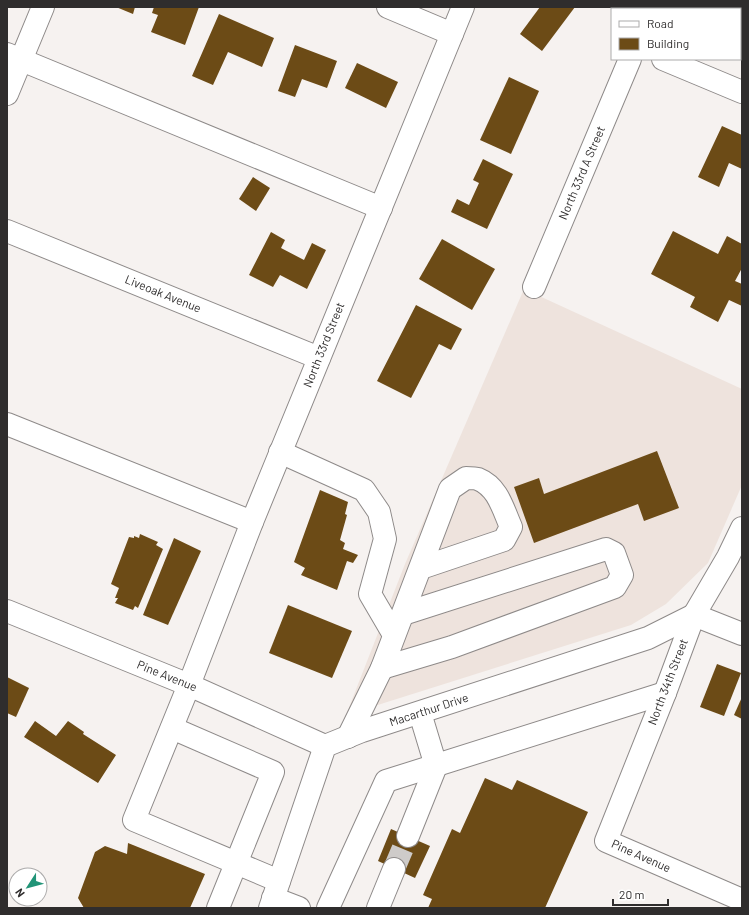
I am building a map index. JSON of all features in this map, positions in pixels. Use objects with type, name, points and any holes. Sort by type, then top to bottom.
[{"type":"street","points":[[7,94],[14,57],[43,7]]},
{"type":"street","points":[[388,7],[452,34]]},
{"type":"street","name":"North 33rd Street","points":[[236,863],[134,820],[172,728],[280,452],[463,7]]},
{"type":"street","points":[[14,57],[381,208]]},
{"type":"street","name":"North 33rd A Street","points":[[534,287],[630,60]]},
{"type":"street","points":[[665,60],[742,92]]},
{"type":"street","name":"Liveoak Avenue","points":[[7,231],[319,358]]},
{"type":"street","points":[[7,424],[252,522]]},
{"type":"street","points":[[280,452],[364,490],[379,512],[385,539],[370,594],[394,635]]},
{"type":"street","points":[[348,737],[382,668],[450,489],[466,478],[478,479],[490,486],[497,493],[511,527],[504,540],[421,568]]},
{"type":"street","name":"North 34th Street","points":[[606,841],[665,693],[694,615],[728,557],[742,528]]},
{"type":"street","points":[[382,668],[452,647],[614,587],[622,575],[614,553],[606,549],[402,614]]},
{"type":"street","name":"Pine Avenue","points":[[7,611],[189,685],[326,746]]},
{"type":"street","points":[[694,615],[742,634]]},
{"type":"street","name":"Macarthur Drive","points":[[326,746],[348,737],[648,638],[694,615]]},
{"type":"street","points":[[328,908],[386,781],[665,693]]},
{"type":"street","points":[[408,836],[436,766],[420,713]]},
{"type":"street","points":[[172,728],[273,772],[218,908]]},
{"type":"street","points":[[274,896],[326,746]]},
{"type":"street","name":"Pine Avenue","points":[[606,841],[742,900]]},
{"type":"street","points":[[236,863],[274,896],[299,908]]},
{"type":"street","points":[[378,908],[394,869]]},
{"type":"shaded area","points":[[524,289],[742,389],[742,485],[708,563],[666,604],[631,625],[346,715],[405,564]]},
{"type":"building","points":[[116,7],[135,7],[133,14]]},
{"type":"building","points":[[154,7],[199,7],[185,45],[151,32],[158,15],[152,13]]},
{"type":"building","points":[[540,7],[575,7],[542,51],[520,34]]},
{"type":"building","points":[[741,10],[742,10],[741,54]]},
{"type":"building","points":[[219,14],[274,38],[262,67],[228,52],[213,85],[192,76]]},
{"type":"building","points":[[295,45],[337,61],[327,88],[302,79],[295,97],[278,91]]},
{"type":"building","points":[[357,63],[398,82],[386,108],[345,88]]},
{"type":"building","points":[[509,77],[539,91],[511,154],[480,140]]},
{"type":"building","points":[[722,126],[742,135],[742,169],[729,163],[719,187],[698,177]]},
{"type":"building","points":[[483,159],[513,174],[487,229],[451,212],[457,199],[469,205],[479,183],[473,180]]},
{"type":"building","points":[[253,177],[270,188],[256,211],[239,199]]},
{"type":"building","points":[[673,231],[718,254],[727,236],[742,244],[742,268],[735,281],[742,284],[742,306],[729,300],[718,322],[690,307],[695,297],[651,274]]},
{"type":"building","points":[[271,232],[285,240],[281,248],[304,260],[312,243],[326,250],[307,289],[280,275],[273,287],[249,275]]},
{"type":"building","points":[[442,239],[495,269],[472,310],[419,279]]},
{"type":"building","points":[[416,305],[462,329],[451,350],[439,344],[411,398],[377,381]]},
{"type":"building","points":[[657,451],[679,508],[644,521],[638,504],[534,543],[514,487],[539,478],[544,494]]},
{"type":"building","points":[[320,490],[348,502],[345,514],[347,515],[340,540],[345,543],[343,549],[358,555],[353,563],[347,561],[337,590],[301,575],[305,568],[294,562]]},
{"type":"building","points":[[140,534],[158,542],[156,545],[163,549],[138,608],[135,606],[133,610],[115,603],[118,598],[115,598],[119,588],[111,584],[129,537],[134,538],[134,536],[139,538]]},
{"type":"building","points":[[174,538],[201,551],[168,625],[143,615]]},
{"type":"building","points":[[288,605],[352,631],[332,678],[269,653]]},
{"type":"building","points":[[717,664],[741,673],[724,716],[700,707]]},
{"type":"building","points":[[7,677],[29,688],[16,717],[7,713]]},
{"type":"building","points":[[742,697],[742,719],[734,715]]},
{"type":"building","points":[[35,721],[56,736],[68,721],[84,732],[83,734],[116,755],[98,783],[24,737]]},
{"type":"building","points":[[485,778],[512,790],[517,780],[588,812],[545,908],[428,908],[432,899],[423,895],[452,829],[460,833]]},
{"type":"building","points":[[391,829],[430,846],[415,878],[378,861]]},
{"type":"building","points":[[128,843],[205,874],[190,908],[84,908],[78,898],[95,852],[105,846],[127,854]]},
{"type":"tunnel","points":[[394,869],[408,836]]}]
